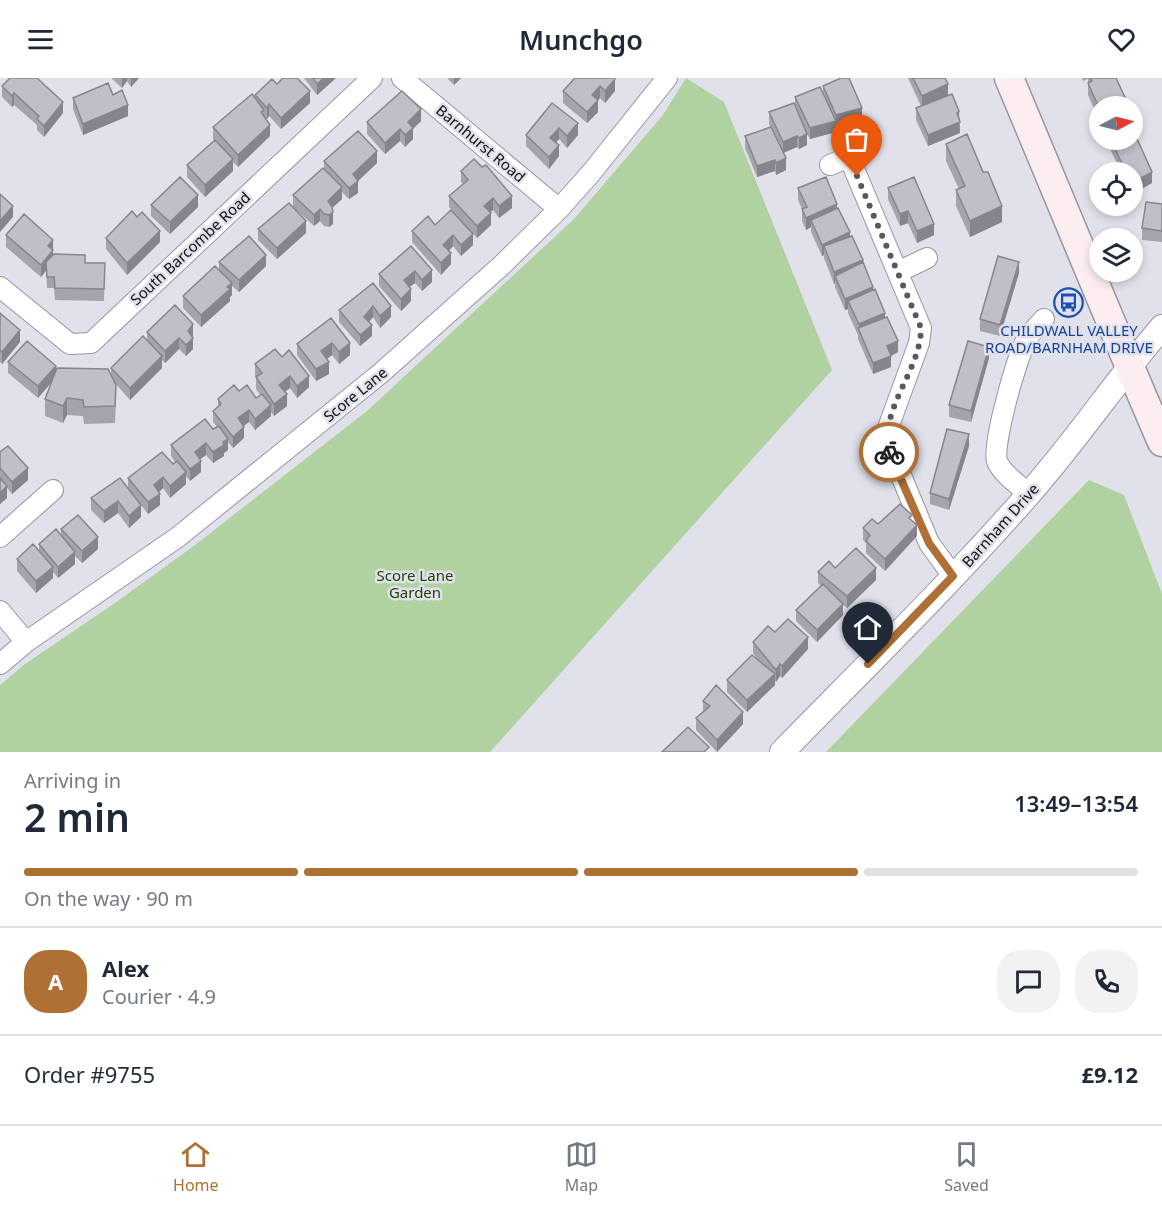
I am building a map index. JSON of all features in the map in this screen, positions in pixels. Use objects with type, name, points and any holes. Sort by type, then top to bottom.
[{"type":"main road","points":[[1009,78],[1162,442]]},
{"type":"street","name":"South Barcombe Road","points":[[0,287],[70,344],[91,343],[372,78]]},
{"type":"street","name":"Barnhurst Road","points":[[402,78],[559,209]]},
{"type":"street","name":"Score Lane","points":[[0,664],[26,642],[178,537],[373,380],[502,265],[559,209],[667,78]]},
{"type":"street","points":[[830,165],[867,149]]},
{"type":"street","points":[[849,157],[920,323],[920,344],[888,428],[888,444],[929,543],[953,576]]},
{"type":"street","points":[[898,272],[927,258]]},
{"type":"street","points":[[1029,495],[999,465],[996,446],[1001,420],[1022,350],[1028,337],[1044,319]]},
{"type":"street","name":"Barnham Drive","points":[[782,752],[1029,495],[1162,327]]},
{"type":"street","points":[[0,537],[53,490]]},
{"type":"street","points":[[0,611],[26,642]]},
{"type":"green space","name":"Score Lane Garden","points":[[686,78],[724,102],[832,370],[490,752],[0,752],[0,685],[25,664],[195,545],[367,411],[574,219],[663,115]]},
{"type":"green space","points":[[1089,480],[1124,495],[1162,594],[1162,752],[826,752]]},
{"type":"building","points":[[10,78],[37,78],[63,102],[44,126],[37,119],[39,116],[14,93],[12,96],[2,86]]},
{"type":"building","points":[[283,78],[297,78],[310,91],[281,118],[269,104],[267,108],[255,95],[272,79],[277,84]]},
{"type":"building","points":[[313,78],[324,78],[317,84]]},
{"type":"building","points":[[575,78],[615,79],[605,91],[600,86],[592,95],[598,100],[587,112],[563,91]]},
{"type":"building","points":[[841,78],[849,78],[862,108],[836,115],[823,86]]},
{"type":"building","points":[[913,78],[945,78],[948,84],[922,96]]},
{"type":"building","points":[[1090,78],[1116,78],[1124,96],[1094,96],[1088,83],[1092,81]]},
{"type":"building","points":[[108,83],[113,95],[122,90],[128,105],[83,124],[73,98]]},
{"type":"building","points":[[820,87],[836,121],[810,128],[795,97]]},
{"type":"building","points":[[402,91],[421,109],[408,122],[413,128],[405,135],[400,129],[385,143],[367,122]]},
{"type":"building","points":[[252,94],[264,110],[261,112],[270,125],[238,155],[213,127]]},
{"type":"building","points":[[952,94],[959,111],[957,113],[960,122],[928,135],[916,108]]},
{"type":"building","points":[[552,103],[578,123],[567,136],[559,128],[550,138],[559,145],[549,157],[526,135]]},
{"type":"building","points":[[794,103],[807,134],[783,142],[769,112]]},
{"type":"building","points":[[771,127],[786,158],[776,163],[775,160],[757,166],[745,136]]},
{"type":"building","points":[[358,131],[377,151],[353,174],[358,181],[349,188],[324,161]]},
{"type":"building","points":[[967,134],[983,172],[988,172],[1002,206],[970,221],[956,190],[965,186],[946,144]]},
{"type":"building","points":[[215,140],[233,159],[205,185],[187,165]]},
{"type":"building","points":[[1116,150],[1142,150],[1152,172],[1143,177],[1143,162],[1121,162]]},
{"type":"building","points":[[474,159],[482,167],[486,165],[512,196],[499,206],[493,198],[484,206],[491,213],[477,226],[449,196],[468,180],[461,171]]},
{"type":"building","points":[[323,168],[342,187],[328,201],[333,212],[329,215],[324,214],[320,209],[314,215],[293,195]]},
{"type":"building","points":[[180,177],[198,195],[170,222],[151,205]]},
{"type":"building","points":[[826,177],[837,204],[806,218],[802,209],[807,207],[798,188]]},
{"type":"building","points":[[914,177],[934,224],[917,231],[908,211],[900,214],[888,188]]},
{"type":"building","points":[[0,194],[13,206],[0,221]]},
{"type":"building","points":[[1146,202],[1162,204],[1162,231],[1142,228]]},
{"type":"building","points":[[289,203],[306,221],[277,248],[258,229]]},
{"type":"building","points":[[838,208],[850,232],[822,245],[811,220]]},
{"type":"building","points":[[451,210],[473,234],[461,245],[453,235],[443,245],[451,253],[441,263],[412,231],[428,216],[435,225]]},
{"type":"building","points":[[132,211],[137,217],[142,212],[160,231],[127,263],[106,238]]},
{"type":"building","points":[[24,214],[53,240],[48,246],[53,250],[41,265],[6,235]]},
{"type":"building","points":[[249,236],[266,255],[239,280],[219,262]]},
{"type":"building","points":[[852,236],[863,260],[834,272],[824,246]]},
{"type":"building","points":[[411,246],[432,270],[422,280],[415,271],[404,280],[411,289],[401,299],[379,274]]},
{"type":"building","points":[[54,254],[85,255],[85,263],[105,263],[104,289],[55,288],[54,277],[47,277],[46,262]]},
{"type":"building","points":[[998,256],[1019,262],[1000,325],[980,319]]},
{"type":"building","points":[[863,262],[873,287],[845,299],[835,276]]},
{"type":"building","points":[[215,266],[232,283],[227,287],[230,289],[201,315],[183,296]]},
{"type":"building","points":[[373,283],[391,306],[380,316],[373,306],[364,317],[372,325],[360,335],[339,310]]},
{"type":"building","points":[[875,289],[885,313],[859,324],[848,301]]},
{"type":"building","points":[[175,305],[193,324],[188,331],[193,338],[186,345],[179,338],[165,351],[147,332]]},
{"type":"building","points":[[0,313],[20,330],[2,352],[0,350]]},
{"type":"building","points":[[887,317],[898,341],[887,346],[891,356],[873,363],[858,328]]},
{"type":"building","points":[[331,318],[350,343],[339,352],[332,343],[321,351],[329,362],[316,369],[297,344]]},
{"type":"building","points":[[143,336],[162,356],[130,388],[111,368]]},
{"type":"building","points":[[27,341],[56,366],[38,386],[8,362]]},
{"type":"building","points":[[968,341],[989,347],[971,411],[949,405]]},
{"type":"building","points":[[275,349],[282,357],[289,350],[309,376],[297,386],[290,376],[279,385],[287,394],[274,404],[256,377],[262,373],[255,364]]},
{"type":"building","points":[[57,368],[108,369],[116,385],[115,406],[84,407],[83,400],[67,398],[63,406],[45,399]]},
{"type":"building","points":[[234,385],[239,391],[247,385],[256,398],[262,394],[271,405],[255,419],[249,410],[238,418],[244,427],[233,437],[213,411],[221,404],[218,399]]},
{"type":"building","points":[[205,419],[213,429],[219,426],[228,439],[223,442],[224,445],[213,452],[206,443],[195,452],[201,461],[190,469],[171,445]]},
{"type":"building","points":[[947,429],[969,434],[949,499],[930,493]]},
{"type":"building","points":[[8,446],[28,468],[12,482],[0,468],[0,452]]},
{"type":"building","points":[[162,452],[173,464],[177,461],[186,472],[170,486],[163,477],[154,485],[160,494],[148,502],[128,478]]},
{"type":"building","points":[[0,478],[7,486],[0,493]]},
{"type":"building","points":[[120,478],[141,505],[129,516],[118,501],[104,511],[91,498]]},
{"type":"building","points":[[900,504],[912,515],[909,518],[917,525],[885,559],[866,541],[870,535],[863,528],[872,519],[878,524]]},
{"type":"building","points":[[78,515],[98,537],[82,551],[61,529]]},
{"type":"building","points":[[56,529],[75,552],[58,567],[39,544]]},
{"type":"building","points":[[33,544],[53,567],[36,581],[17,559]]},
{"type":"building","points":[[856,548],[876,568],[847,596],[818,572],[829,561],[835,568]]},
{"type":"building","points":[[823,584],[843,604],[817,630],[796,610]]},
{"type":"building","points":[[788,619],[808,637],[776,670],[753,642],[768,626],[775,632]]},
{"type":"building","points":[[752,655],[775,674],[747,700],[727,680]]},
{"type":"building","points":[[716,685],[743,712],[717,740],[696,718],[710,706],[703,701]]},
{"type":"building","points":[[688,727],[709,747],[704,752],[662,752]]},
{"type":"way so far","points":[[857,176],[921,328],[920,344],[890,420],[887,437],[889,452]]},
{"type":"place","name":"CHILDWALL VALLEY ROAD/BARNHAM DRIVE","points":[[1069,303]]},
{"type":"route","points":[[868,664],[953,576],[929,543],[889,452]]}]
